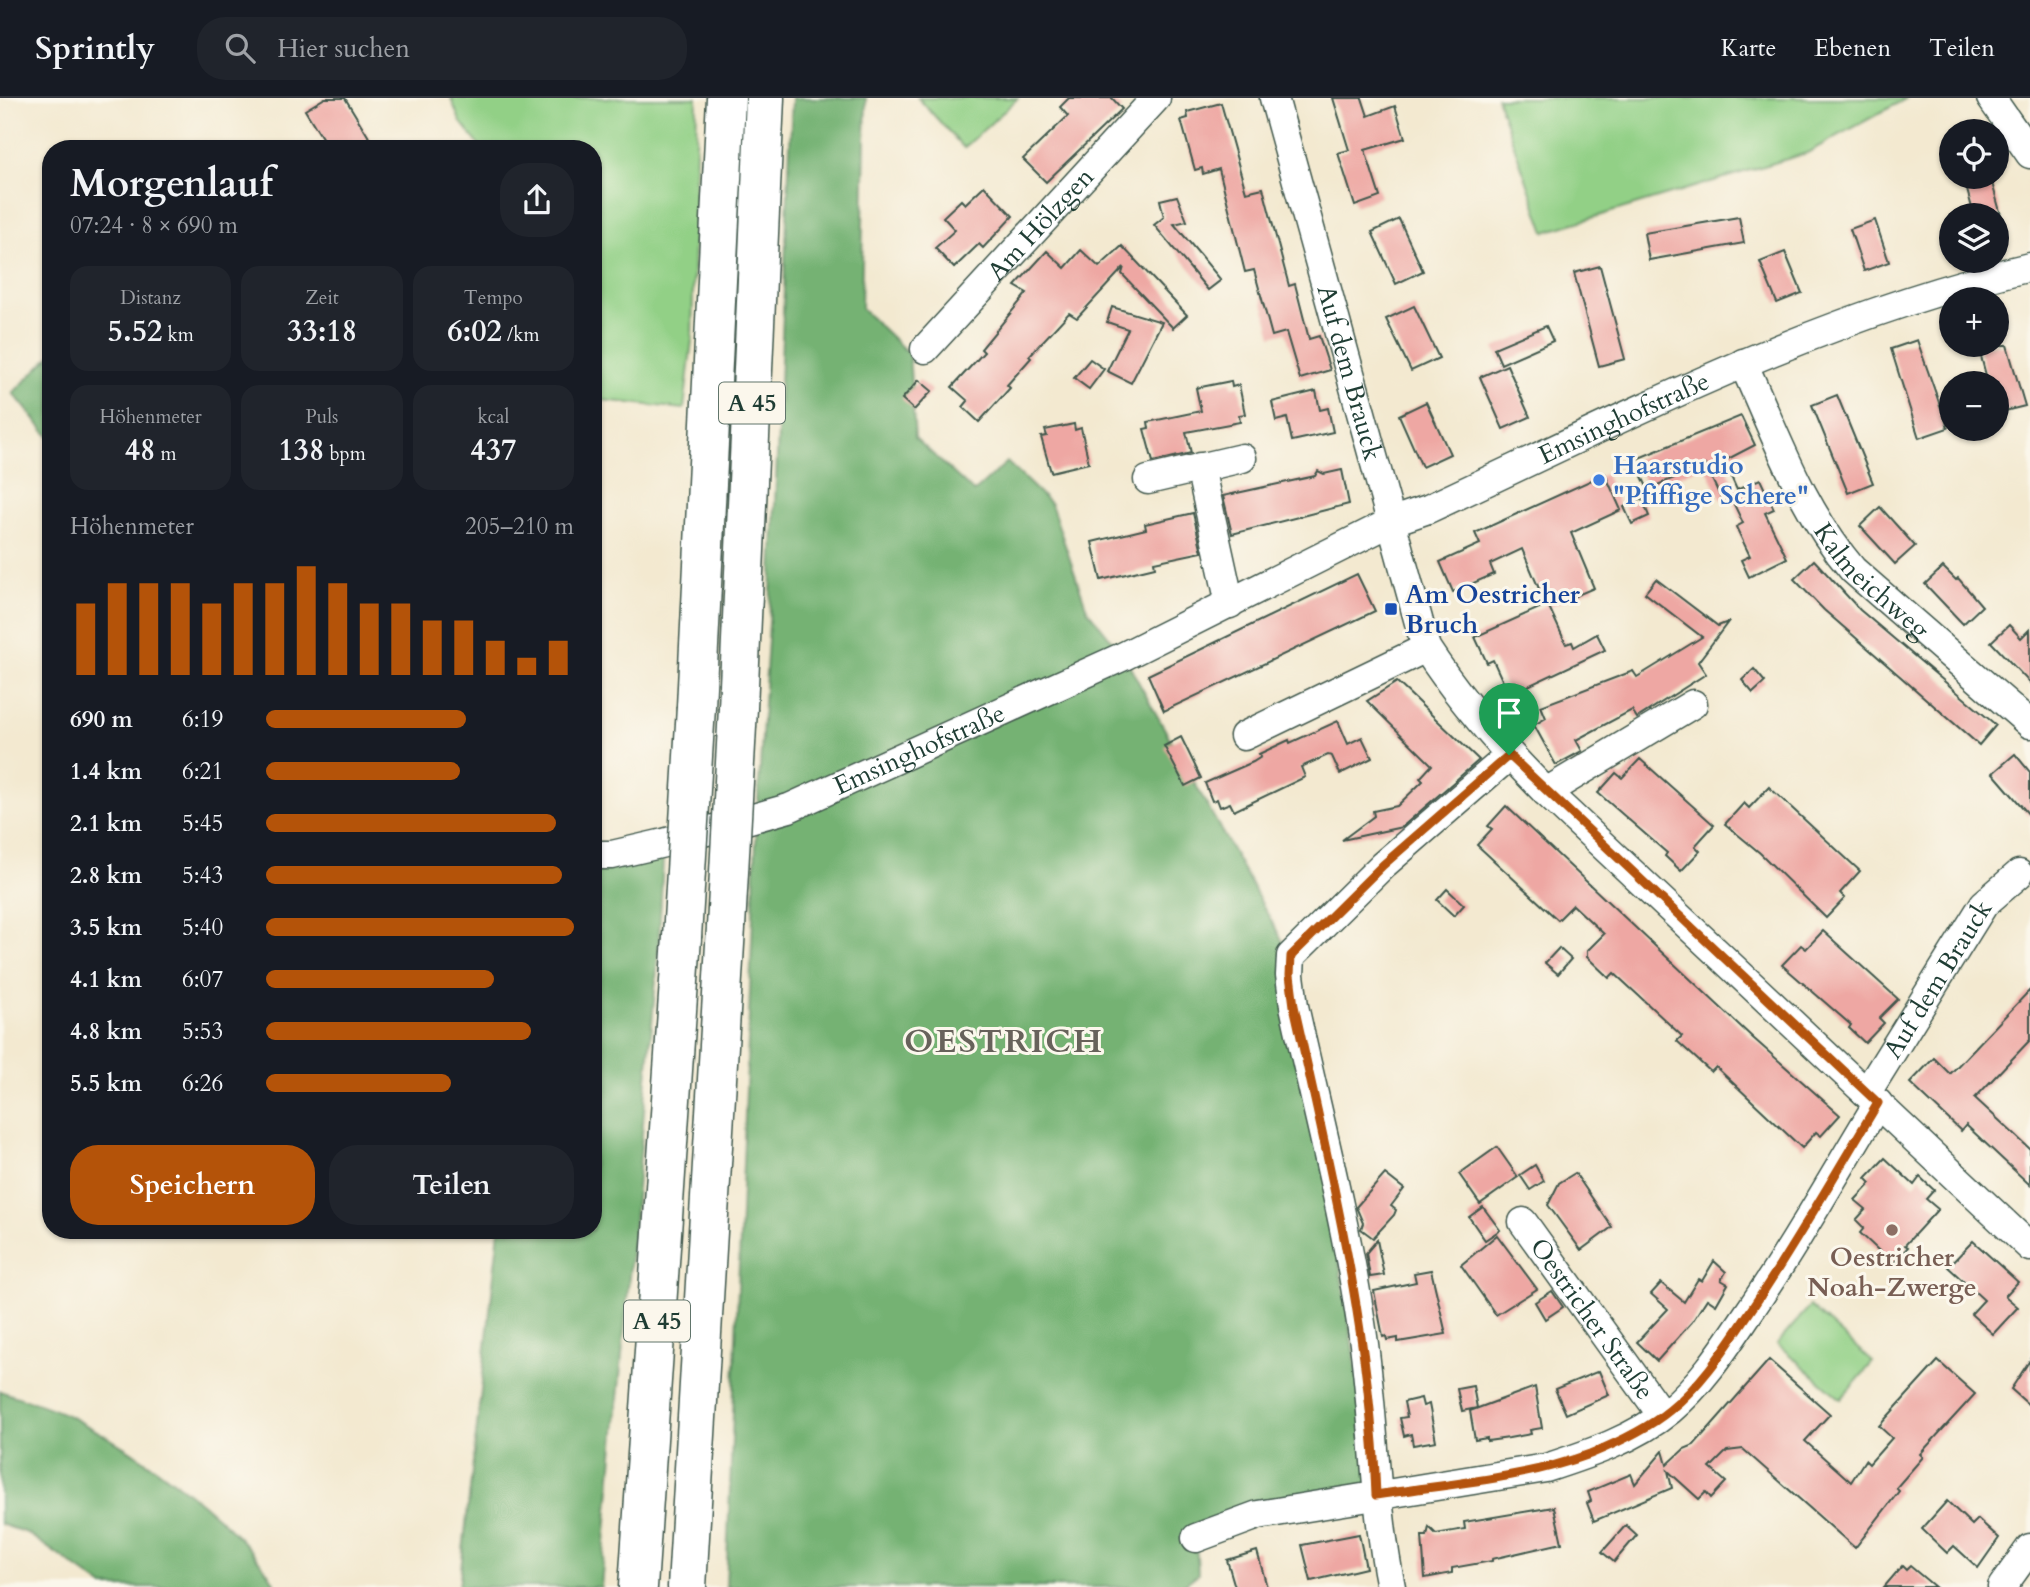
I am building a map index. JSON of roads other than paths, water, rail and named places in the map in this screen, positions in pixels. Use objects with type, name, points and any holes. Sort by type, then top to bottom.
[{"type":"highway","name":"A 45","points":[[637,1578],[675,1083],[726,98]]},
{"type":"highway","name":"A 45","points":[[688,1582],[738,708],[765,98]]},
{"type":"street","name":"Am Hölzgen","points":[[925,349],[1156,98]]},
{"type":"street","name":"Auf dem Brauck","points":[[1275,98],[1426,648],[1509,755],[1546,792],[2030,1247]]},
{"type":"street","points":[[1991,98],[2030,154]]},
{"type":"street","name":"Emsinghofstraße","points":[[602,855],[664,843],[789,808],[1124,656],[1393,521],[1428,509],[1743,363],[1828,329],[1954,285],[2030,267]]},
{"type":"street","name":"Kalmeichweg","points":[[1743,363],[1795,482],[1832,546],[1853,570],[2030,724]]},
{"type":"street","points":[[1148,480],[1242,458]]},
{"type":"street","points":[[1200,467],[1230,604]]},
{"type":"street","points":[[1244,736],[1426,648]]},
{"type":"street","points":[[1546,792],[1693,704]]},
{"type":"street","points":[[1391,1587],[1376,1495],[1374,1423],[1361,1322],[1294,1006],[1290,975],[1291,956],[1383,865],[1509,755]]},
{"type":"street","name":"Auf dem Brauck","points":[[1872,1098],[1984,904],[2025,869]]},
{"type":"street","name":"Oestricher Straße","points":[[1196,1538],[1258,1515],[1546,1468],[1591,1453],[1662,1416],[1696,1386],[1773,1277],[1872,1098]]},
{"type":"street","name":"Oestricher Straße","points":[[1523,1222],[1662,1416]]},
{"type":"street","points":[[2003,1587],[2030,1548]]},
{"type":"place","name":"Haarstudio \"Pfiffige Schere\"","points":[[1599,480]]},
{"type":"place","name":"Am Oestricher Bruch","points":[[1391,609]]},
{"type":"place","name":"Oestricher Noah-Zwerge","points":[[1892,1230]]},
{"type":"district","name":"OESTRICH","points":[[1004,1040]]}]
